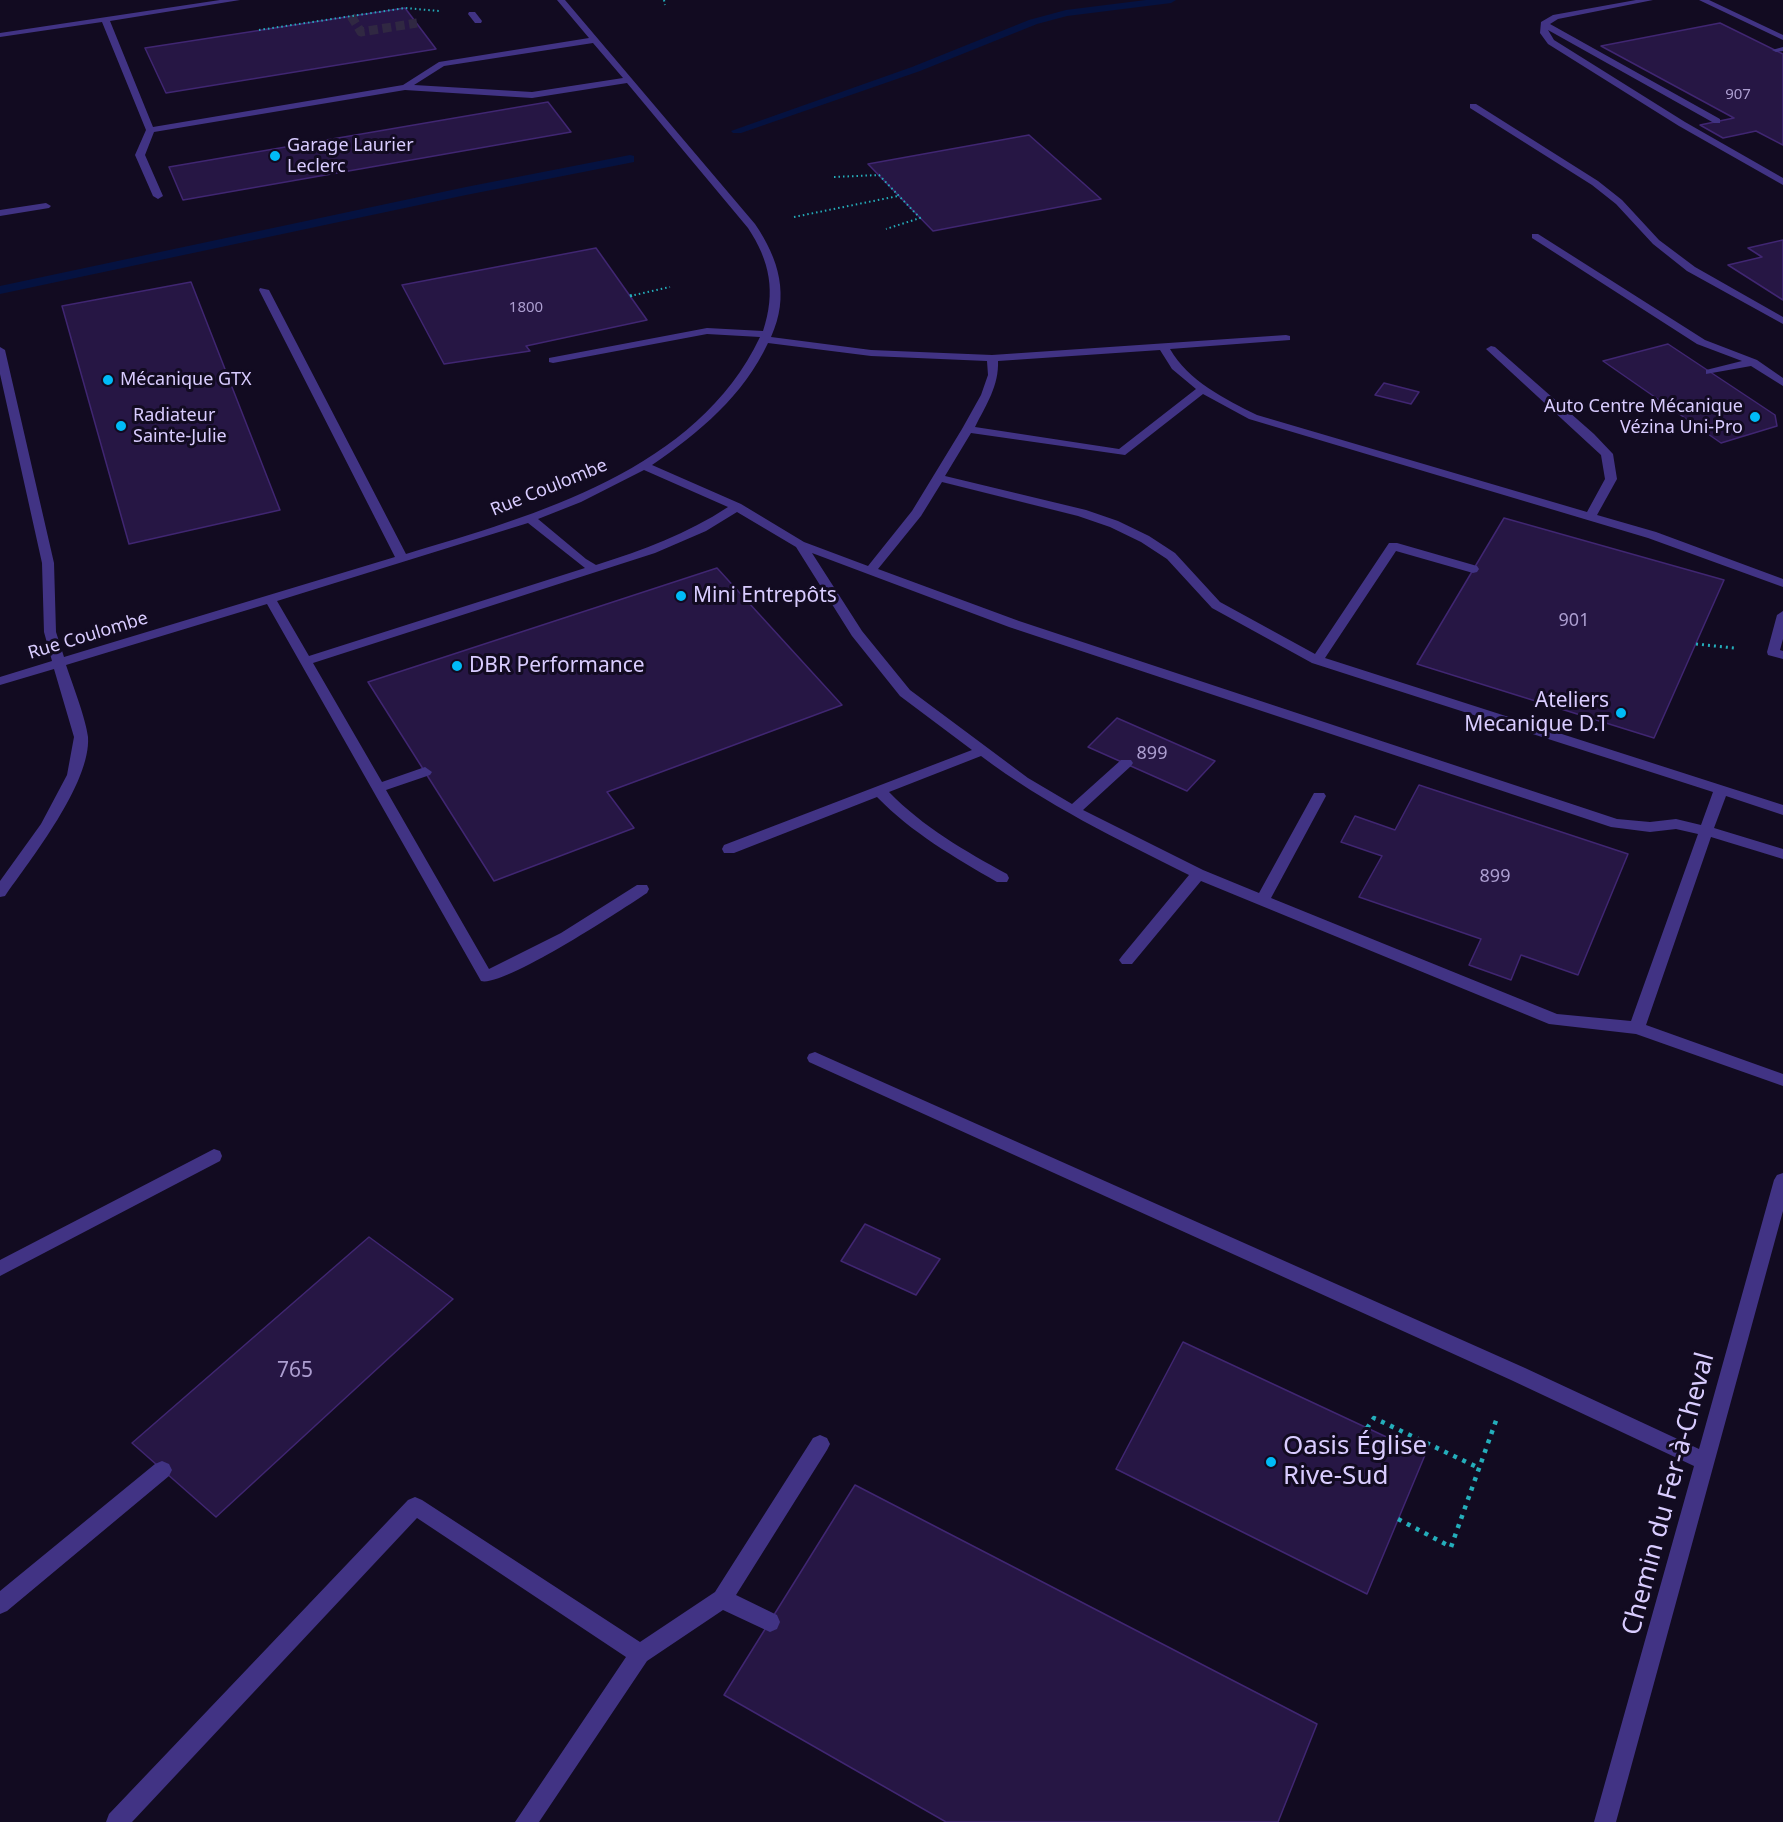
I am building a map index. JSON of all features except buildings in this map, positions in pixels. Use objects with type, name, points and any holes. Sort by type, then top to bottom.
[{"type":"street","points":[[0,34],[236,0]]},
{"type":"street","name":"Rue Coulombe","points":[[0,681],[530,518],[588,495],[643,465],[689,435],[736,387],[766,336],[773,315],[777,278],[765,244],[561,0]]},
{"type":"street","points":[[1544,24],[1556,18],[1649,0]]},
{"type":"street","points":[[1703,0],[1783,38]]},
{"type":"street","points":[[105,19],[150,130],[140,154],[158,196]]},
{"type":"street","points":[[1544,24],[1717,122]]},
{"type":"street","points":[[1544,24],[1544,33],[1551,42],[1682,124],[1783,182]]},
{"type":"street","points":[[405,87],[442,64],[595,40]]},
{"type":"street","points":[[150,130],[405,87],[532,95],[629,80]]},
{"type":"street","points":[[1473,106],[1595,183],[1619,201],[1656,242],[1681,262],[1783,321]]},
{"type":"street","points":[[0,213],[46,206]]},
{"type":"street","points":[[1535,236],[1701,342],[1753,362],[1783,382]]},
{"type":"street","points":[[264,290],[402,558]]},
{"type":"street","points":[[553,360],[707,331],[766,336],[871,353],[992,358],[1286,338]]},
{"type":"street","points":[[1163,346],[1175,366],[1228,405],[1253,417],[1592,516],[1652,535],[1783,583]]},
{"type":"street","points":[[1491,349],[1590,436],[1607,454],[1611,479],[1592,516]]},
{"type":"street","points":[[0,350],[48,563],[49,622],[58,664],[81,737],[74,775],[47,826],[0,892]]},
{"type":"street","points":[[870,571],[917,513],[940,478],[986,395],[993,375],[992,358]]},
{"type":"street","points":[[1710,372],[1753,362]]},
{"type":"street","points":[[968,429],[1121,453],[1204,388]]},
{"type":"street","points":[[643,465],[737,507],[800,544],[1025,628],[1616,824],[1650,827],[1676,824],[1783,854]]},
{"type":"street","points":[[940,478],[1082,513],[1145,538],[1171,556],[1216,605],[1317,660],[1783,810]]},
{"type":"street","points":[[306,661],[663,548],[704,529],[737,507]]},
{"type":"street","points":[[530,518],[582,562],[595,569]]},
{"type":"street","points":[[800,544],[856,633],[904,693],[1023,781],[1072,811],[1198,874],[1555,1020],[1637,1028],[1783,1080]]},
{"type":"street","points":[[1317,660],[1393,546],[1473,569]]},
{"type":"street","points":[[270,599],[486,977],[530,958],[574,934],[642,889]]},
{"type":"street","points":[[1783,615],[1773,652],[1783,655]]},
{"type":"street","points":[[729,849],[982,751]]},
{"type":"street","points":[[1072,811],[1126,763]]},
{"type":"street","points":[[379,788],[425,772]]},
{"type":"street","points":[[879,790],[917,827],[1002,878]]},
{"type":"street","points":[[1637,1028],[1721,790]]},
{"type":"street","points":[[1262,901],[1319,796]]},
{"type":"street","points":[[1127,960],[1198,874]]},
{"type":"street","points":[[815,1058],[1507,1369],[1706,1462]]},
{"type":"street","points":[[0,1269],[214,1156]]},
{"type":"street","name":"Chemin du Fer-à-Cheval","points":[[1605,1822],[1783,1180]]},
{"type":"street","points":[[526,1822],[640,1654],[722,1599],[820,1444]]},
{"type":"street","points":[[0,1603],[162,1470]]},
{"type":"street","points":[[117,1822],[415,1506],[640,1654]]},
{"type":"street","points":[[722,1599],[770,1622]]},
{"type":"path","points":[[664,0],[665,5]]},
{"type":"path","points":[[328,20],[405,8]]},
{"type":"path","points":[[834,177],[879,175],[920,218],[886,229]]},
{"type":"path","points":[[794,217],[898,195]]},
{"type":"path","points":[[630,296],[670,287]]},
{"type":"path","points":[[1398,1519],[1451,1547],[1499,1412]]},
{"type":"path","points":[[1367,1428],[1374,1418],[1479,1468]]},
{"type":"waterway","points":[[737,131],[916,69],[1033,22],[1066,13],[1171,0]]},
{"type":"waterway","points":[[0,290],[466,191],[630,159]]},
{"type":"tunnel","points":[[351,16],[361,32],[417,23]]},
{"type":"place","name":"Garage Laurier Leclerc","points":[[275,156]]},
{"type":"place","name":"Mécanique GTX","points":[[108,380]]},
{"type":"place","name":"Auto Centre Mécanique Vézina Uni-Pro","points":[[1755,417]]},
{"type":"place","name":"Radiateur Sainte-Julie","points":[[121,426]]},
{"type":"place","name":"Mini Entrepôts","points":[[681,596]]},
{"type":"place","name":"DBR Performance","points":[[457,666]]},
{"type":"place","name":"Ateliers Mecanique D.T","points":[[1621,713]]},
{"type":"place","name":"Oasis Église Rive-Sud","points":[[1271,1462]]}]
